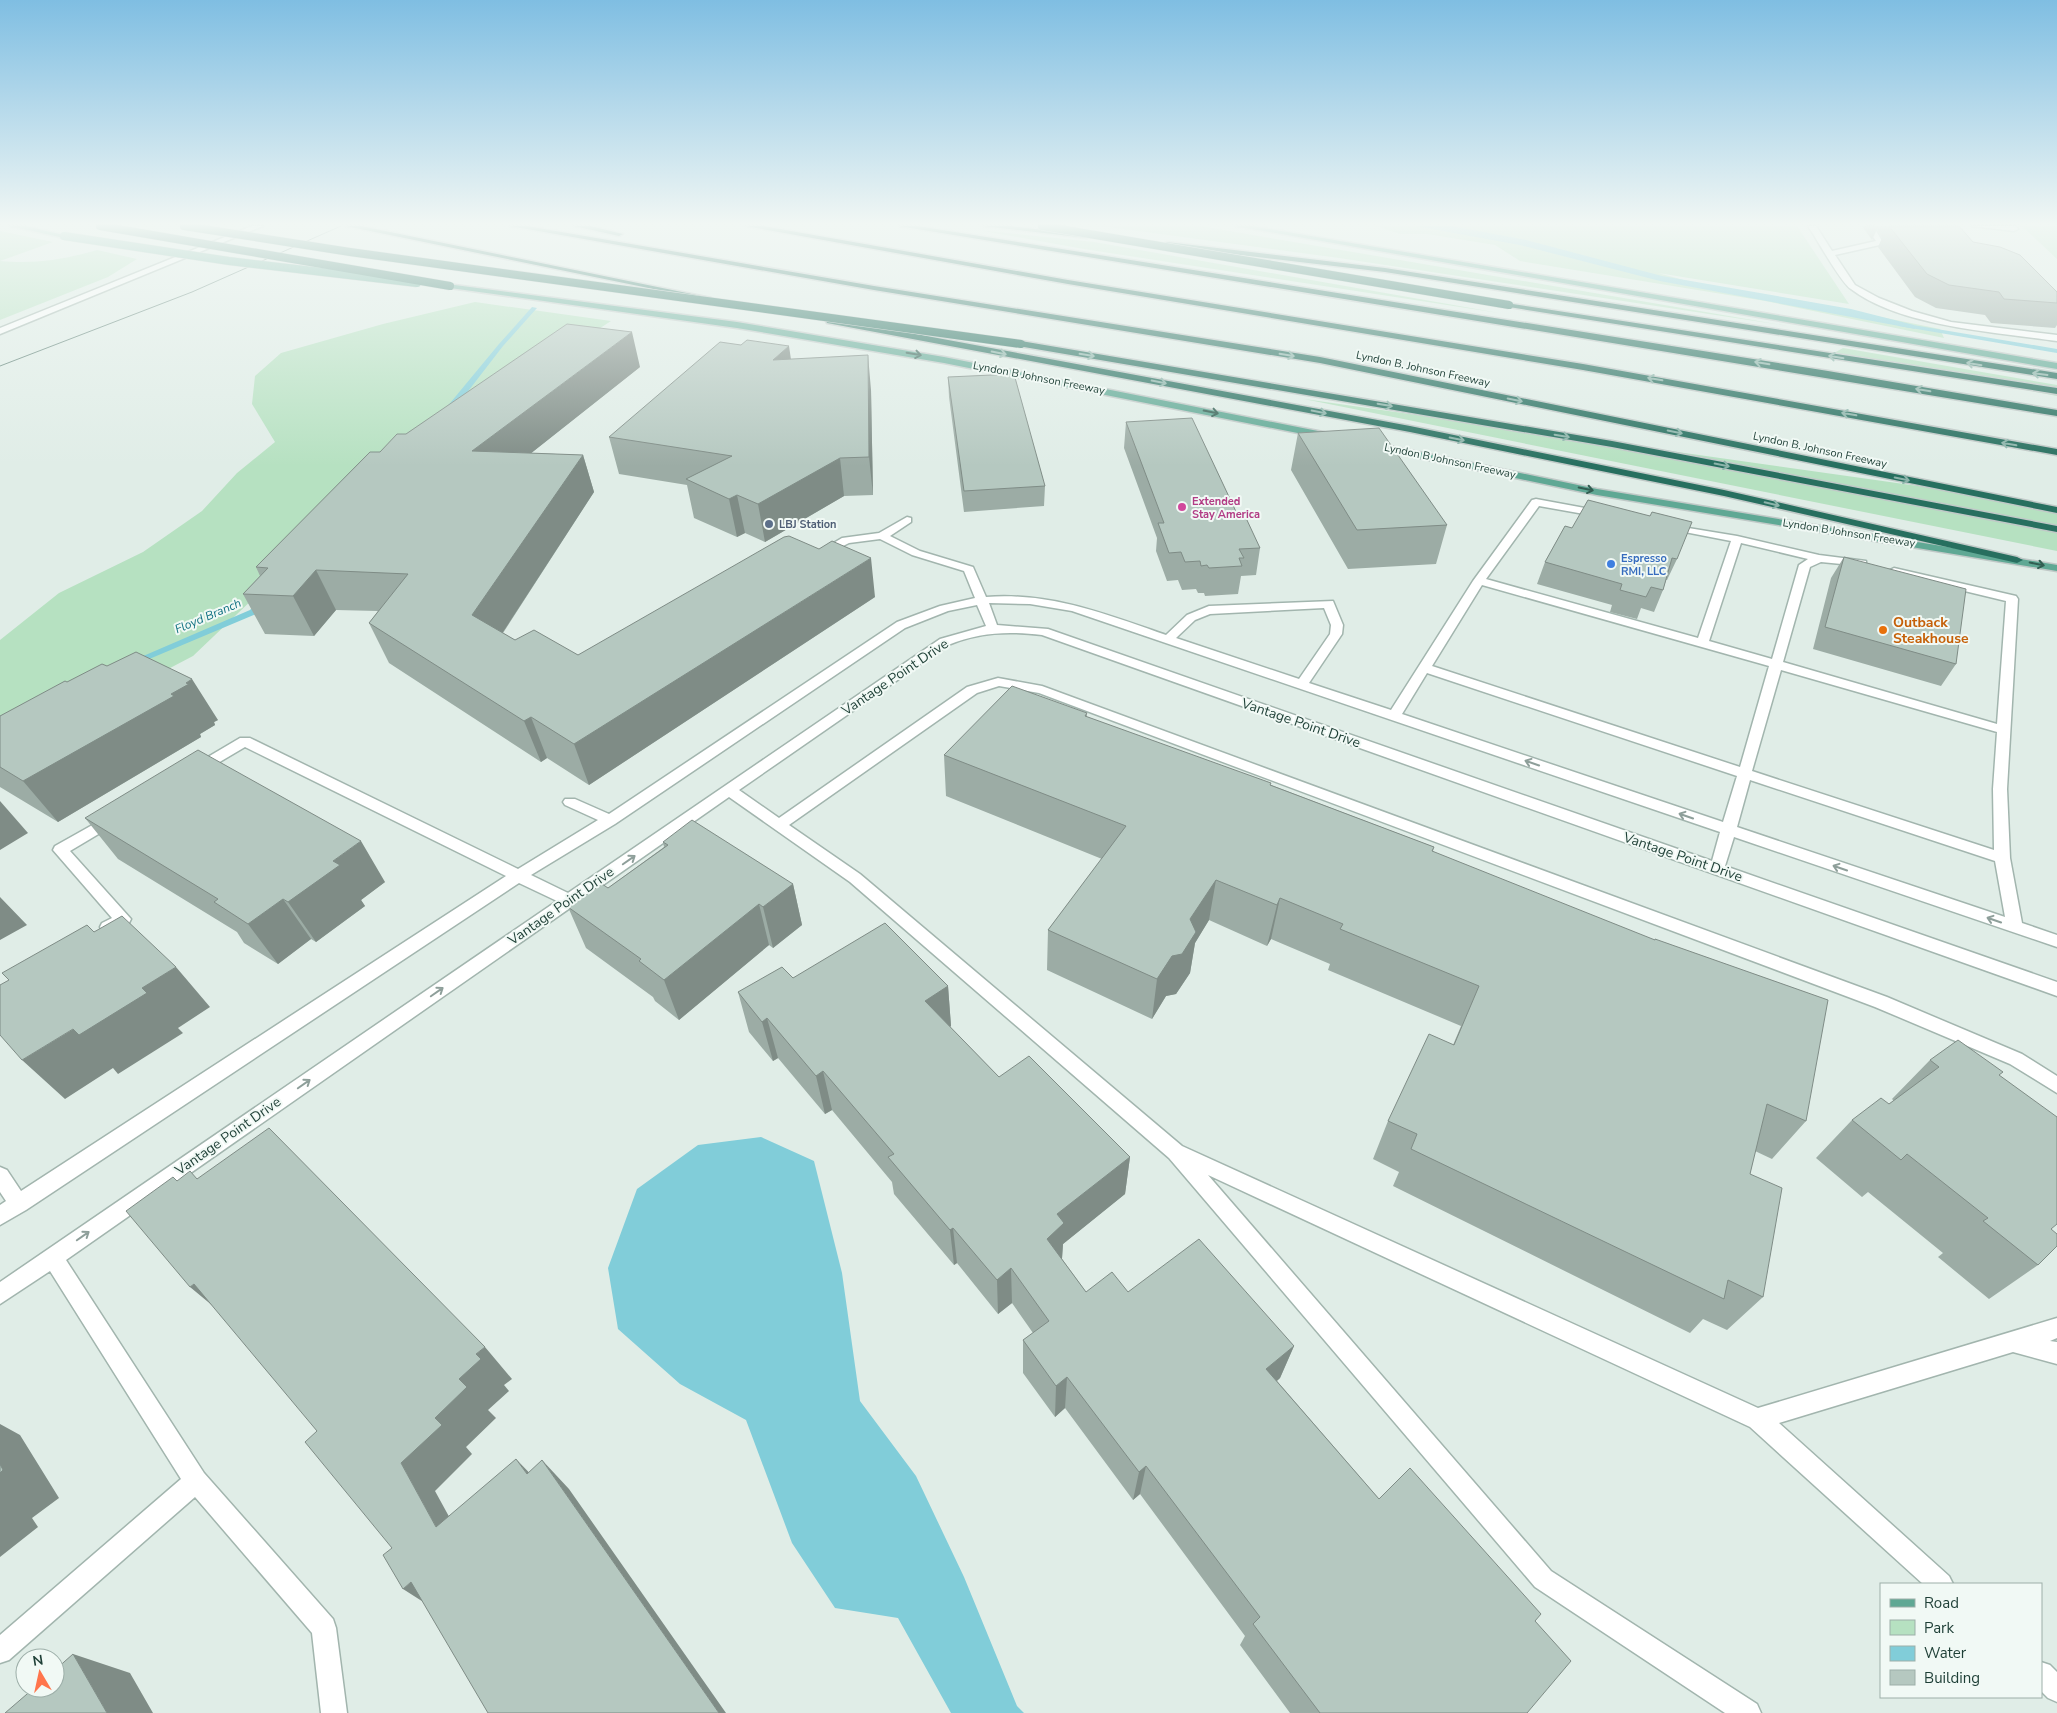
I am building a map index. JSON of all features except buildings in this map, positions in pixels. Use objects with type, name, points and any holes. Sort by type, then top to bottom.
[{"type":"highway","points":[[741,306],[1021,344],[1602,442],[2057,529]]},
{"type":"highway","points":[[751,306],[1410,429],[1724,493],[2017,560]]},
{"type":"highway","name":"Lyndon B. Johnson Freeway","points":[[990,306],[1320,360],[2057,510]]},
{"type":"highway","points":[[1221,306],[1593,369],[2057,452]]},
{"type":"highway","points":[[1404,306],[1818,372],[2057,413]]},
{"type":"highway","points":[[1516,306],[2057,391]]},
{"type":"highway","points":[[1623,306],[2057,376]]},
{"type":"main road","name":"Lyndon B Johnson Freeway","points":[[596,306],[728,324],[944,360],[1337,438]]},
{"type":"main road","points":[[1706,306],[2057,366]]},
{"type":"main road","name":"Lyndon B Johnson Freeway","points":[[1361,443],[1597,492],[2057,568]]},
{"type":"street","points":[[0,331],[62,306]]},
{"type":"street","points":[[1892,306],[1909,314],[1951,324],[2057,338]]},
{"type":"street","points":[[1394,716],[1479,581],[1536,502],[1612,516]]},
{"type":"street","points":[[807,562],[846,540],[882,536],[907,520]]},
{"type":"street","points":[[1660,525],[1737,539],[1819,558],[1849,560],[2012,599],[2000,788],[2002,858],[2015,927]]},
{"type":"street","points":[[882,536],[916,554],[969,569],[992,627]]},
{"type":"street","points":[[1702,643],[1737,539]]},
{"type":"street","points":[[1717,869],[1805,565],[1819,558]]},
{"type":"street","points":[[1479,581],[2004,730]]},
{"type":"street","points":[[0,1216],[518,875],[610,820],[901,625],[950,605],[981,600],[1014,598],[1044,600],[1076,608],[1728,831],[2057,941]]},
{"type":"street","points":[[1168,639],[1187,619],[1208,610],[1329,604],[1337,625],[1336,634],[1302,684]]},
{"type":"street","name":"Vantage Point Drive","points":[[0,1294],[944,642],[966,632],[992,627],[1044,632],[2057,989]]},
{"type":"street","points":[[1424,668],[2002,858]]},
{"type":"street","points":[[779,825],[972,690],[998,682],[1042,690],[1881,1002],[2016,1059],[2057,1085]]},
{"type":"street","points":[[186,776],[246,741],[570,901]]},
{"type":"street","points":[[729,790],[855,878],[1176,1152],[1543,1579],[1748,1713]]},
{"type":"street","points":[[570,802],[610,820]]},
{"type":"street","points":[[96,933],[122,919],[60,850],[127,810]]},
{"type":"street","points":[[1176,1152],[1758,1419],[1940,1583]]},
{"type":"street","points":[[0,1176],[19,1204]]},
{"type":"street","points":[[53,1257],[196,1481],[324,1628],[334,1713]]},
{"type":"street","points":[[1758,1419],[2057,1328]]},
{"type":"street","points":[[2014,1342],[2057,1352]]},
{"type":"street","points":[[0,1651],[196,1481]]},
{"type":"street","points":[[2042,1675],[2057,1688]]},
{"type":"green space","points":[[0,306],[35,306],[0,320]]},
{"type":"green space","points":[[459,306],[503,306],[611,321],[400,459],[193,656],[0,757],[0,640],[59,593],[143,552],[202,511],[237,473],[275,442],[252,404],[255,376],[281,353],[383,324]]},
{"type":"green space","points":[[1453,306],[1459,306],[1499,313]]},
{"type":"green space","points":[[1656,306],[1670,306],[1788,326]]},
{"type":"green space","points":[[1789,306],[1827,306],[1940,329],[1944,338]]},
{"type":"green space","points":[[1843,348],[2057,385],[2057,396],[1834,353]]},
{"type":"green space","points":[[1304,399],[1918,486],[2057,510],[2057,551]]},
{"type":"water","points":[[1792,306],[1833,306],[1851,309],[1914,325],[1915,329]]},
{"type":"water","points":[[761,1137],[814,1161],[842,1273],[860,1401],[916,1476],[964,1577],[1017,1706],[1024,1713],[951,1713],[898,1618],[835,1608],[792,1543],[746,1420],[680,1384],[618,1329],[608,1268],[637,1189],[698,1145]]},
{"type":"waterway","name":"Floyd Branch","points":[[449,410],[501,345],[534,308]]},
{"type":"waterway","points":[[1901,325],[2057,351]]},
{"type":"waterway","name":"Floyd Branch","points":[[132,663],[253,612],[263,601]]},
{"type":"tram line","points":[[0,366],[156,306]]},
{"type":"place","name":"Extended Stay America","points":[[1182,507]]},
{"type":"place","name":"LBJ Station","points":[[769,524]]},
{"type":"place","name":"Espresso RMI, LLC","points":[[1611,564]]},
{"type":"place","name":"Outback Steakhouse","points":[[1883,630]]}]
